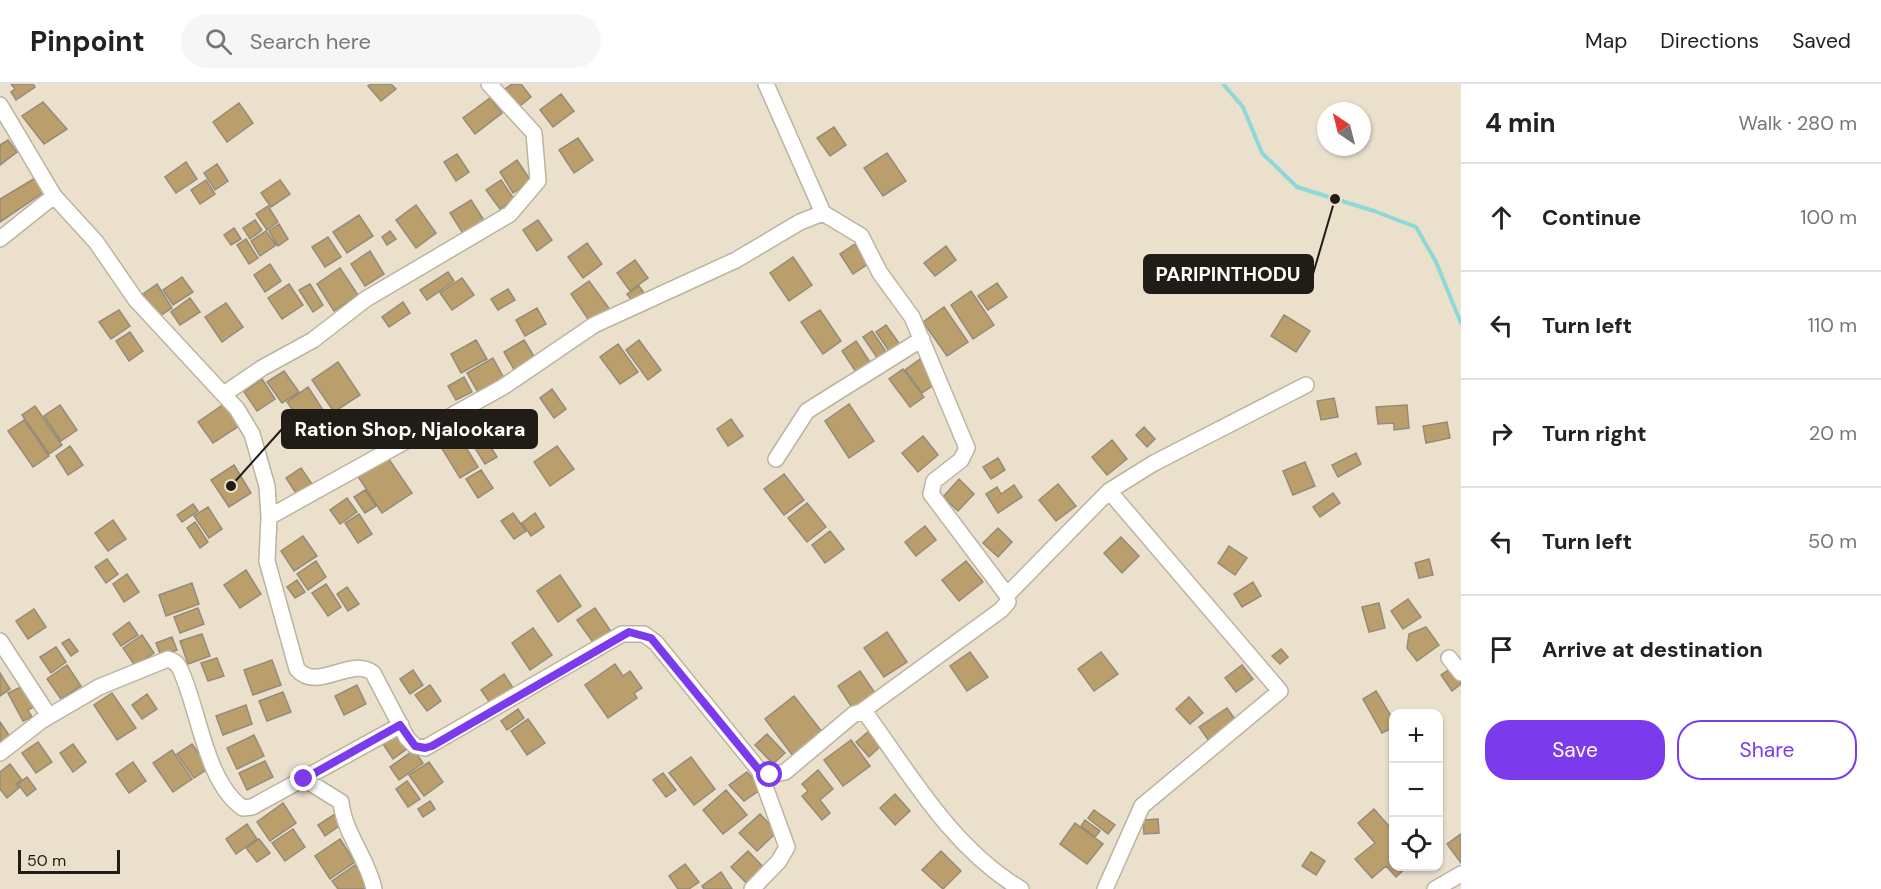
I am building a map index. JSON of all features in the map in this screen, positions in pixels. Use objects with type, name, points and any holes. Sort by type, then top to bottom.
[{"type":"street","points":[[224,394],[262,368],[322,334],[366,299],[510,214],[538,181],[534,133],[489,84]]},
{"type":"street","points":[[759,770],[770,775],[785,772],[854,714],[861,712],[1008,602],[1007,595],[931,494],[934,481],[961,460],[967,448],[912,317],[880,273],[861,236],[823,213],[766,84]]},
{"type":"street","points":[[0,105],[54,196],[96,242],[136,300],[224,394],[252,434],[265,478],[269,517],[267,561],[297,669],[304,676],[314,679],[358,668],[367,669],[373,673],[400,725],[415,746],[425,748],[622,634],[637,632],[651,638],[759,770],[787,847],[779,861],[752,889]]},
{"type":"street","points":[[0,239],[54,196]]},
{"type":"street","points":[[269,517],[503,387],[594,325],[736,260],[800,222],[823,213]]},
{"type":"street","points":[[776,459],[807,411],[922,339]]},
{"type":"street","points":[[1007,595],[1109,491],[1154,463],[1306,385]]},
{"type":"street","points":[[1105,889],[1142,806],[1280,691],[1109,491]]},
{"type":"street","points":[[0,641],[49,716]]},
{"type":"street","points":[[1449,658],[1461,673]]},
{"type":"street","points":[[0,753],[49,716],[99,687],[168,659],[179,667],[202,741],[221,779],[237,804],[243,808],[252,807],[400,725]]},
{"type":"street","points":[[861,712],[867,715],[932,804],[963,840],[996,873],[1021,889]]},
{"type":"street","points":[[304,779],[341,802],[342,814],[372,875],[374,889]]},
{"type":"street","points":[[1435,889],[1461,874]]},
{"type":"building","points":[[11,84],[33,84],[35,87],[16,100],[11,92],[15,89]]},
{"type":"building","points":[[391,84],[396,89],[381,101],[368,86]]},
{"type":"building","points":[[512,84],[521,84],[531,97],[515,110],[501,92]]},
{"type":"building","points":[[561,94],[574,111],[553,127],[540,110]]},
{"type":"building","points":[[490,98],[502,113],[475,134],[463,118]]},
{"type":"building","points":[[43,102],[67,129],[44,144],[22,116]]},
{"type":"building","points":[[239,103],[253,123],[227,142],[213,122]]},
{"type":"building","points":[[834,127],[846,145],[830,156],[817,138]]},
{"type":"building","points":[[578,138],[593,160],[574,173],[559,150]]},
{"type":"building","points":[[8,140],[17,152],[0,165],[0,145]]},
{"type":"building","points":[[887,153],[906,181],[883,196],[864,168]]},
{"type":"building","points":[[457,154],[469,172],[456,181],[444,162]]},
{"type":"building","points":[[517,160],[531,181],[513,193],[500,172]]},
{"type":"building","points":[[186,162],[197,179],[176,193],[165,177]]},
{"type":"building","points":[[217,164],[228,181],[215,190],[204,173]]},
{"type":"building","points":[[35,178],[44,192],[0,222],[0,199]]},
{"type":"building","points":[[206,180],[215,194],[200,204],[191,190]]},
{"type":"building","points":[[280,180],[290,194],[271,207],[261,193]]},
{"type":"building","points":[[501,180],[514,199],[500,209],[486,190]]},
{"type":"building","points":[[471,200],[485,222],[464,235],[450,213]]},
{"type":"building","points":[[416,205],[436,233],[416,248],[396,220]]},
{"type":"building","points":[[268,206],[278,222],[267,230],[256,214]]},
{"type":"building","points":[[359,215],[373,236],[347,253],[333,232]]},
{"type":"building","points":[[255,220],[262,230],[250,239],[243,228]]},
{"type":"building","points":[[538,220],[552,240],[537,251],[523,230]]},
{"type":"building","points":[[279,224],[288,239],[278,246],[269,231]]},
{"type":"building","points":[[234,228],[241,239],[231,245],[224,235]]},
{"type":"building","points":[[266,231],[276,245],[260,256],[251,241]]},
{"type":"building","points":[[390,231],[396,239],[387,245],[382,237]]},
{"type":"building","points":[[328,237],[341,257],[325,267],[312,247]]},
{"type":"building","points":[[246,239],[258,258],[249,264],[237,245]]},
{"type":"building","points":[[587,243],[602,264],[583,278],[568,257]]},
{"type":"building","points":[[855,244],[868,264],[853,274],[840,254]]},
{"type":"building","points":[[946,246],[956,260],[935,276],[924,263]]},
{"type":"building","points":[[370,251],[384,274],[365,286],[351,264]]},
{"type":"building","points":[[793,257],[812,285],[789,301],[770,273]]},
{"type":"building","points":[[635,260],[648,278],[630,291],[617,273]]},
{"type":"building","points":[[270,264],[281,281],[265,292],[254,275]]},
{"type":"building","points":[[340,268],[358,295],[334,311],[317,284]]},
{"type":"building","points":[[448,272],[454,281],[427,300],[420,290]]},
{"type":"building","points":[[182,277],[193,292],[173,305],[163,290]]},
{"type":"building","points":[[462,278],[474,295],[452,310],[440,293]]},
{"type":"building","points":[[589,281],[611,311],[592,325],[571,294]]},
{"type":"building","points":[[997,283],[1007,297],[988,310],[978,296]]},
{"type":"building","points":[[157,284],[172,308],[158,317],[143,294]]},
{"type":"building","points":[[289,284],[303,305],[282,319],[268,298]]},
{"type":"building","points":[[310,284],[323,305],[313,312],[299,290]]},
{"type":"building","points":[[639,286],[647,297],[635,305],[627,294]]},
{"type":"building","points":[[508,289],[515,300],[498,310],[491,299]]},
{"type":"building","points":[[971,291],[994,325],[973,339],[951,305]]},
{"type":"building","points":[[190,298],[200,312],[180,325],[171,312]]},
{"type":"building","points":[[403,302],[410,313],[389,327],[382,317]]},
{"type":"building","points":[[226,303],[243,327],[222,342],[205,317]]},
{"type":"building","points":[[944,307],[968,342],[947,356],[923,322]]},
{"type":"building","points":[[537,308],[546,324],[525,336],[516,320]]},
{"type":"building","points":[[119,310],[130,326],[111,339],[99,322]]},
{"type":"building","points":[[820,310],[841,341],[823,354],[801,322]]},
{"type":"building","points":[[1284,315],[1310,331],[1296,352],[1271,336]]},
{"type":"building","points":[[886,325],[901,346],[891,354],[876,332]]},
{"type":"building","points":[[872,331],[889,356],[880,362],[863,337]]},
{"type":"building","points":[[130,332],[143,351],[129,361],[116,341]]},
{"type":"building","points":[[476,340],[487,359],[461,373],[451,354]]},
{"type":"building","points":[[524,340],[538,363],[517,375],[504,352]]},
{"type":"building","points":[[639,340],[661,370],[648,380],[626,350]]},
{"type":"building","points":[[856,341],[870,362],[856,372],[842,351]]},
{"type":"building","points":[[618,344],[638,372],[620,384],[600,357]]},
{"type":"building","points":[[493,358],[506,382],[480,396],[467,373]]},
{"type":"building","points":[[920,359],[938,382],[922,393],[905,370]]},
{"type":"building","points":[[338,362],[360,395],[334,412],[312,380]]},
{"type":"building","points":[[903,369],[924,397],[910,407],[889,379]]},
{"type":"building","points":[[284,371],[299,392],[282,403],[267,382]]},
{"type":"building","points":[[464,377],[472,392],[456,400],[448,386]]},
{"type":"building","points":[[262,379],[275,399],[257,411],[244,392]]},
{"type":"building","points":[[308,387],[323,410],[302,424],[287,402]]},
{"type":"building","points":[[552,389],[566,409],[554,418],[540,398]]},
{"type":"building","points":[[1334,398],[1338,417],[1321,420],[1317,401]]},
{"type":"building","points":[[224,404],[239,426],[213,443],[198,422]]},
{"type":"building","points":[[849,404],[874,441],[849,458],[825,421]]},
{"type":"building","points":[[60,405],[77,430],[61,441],[44,416]]},
{"type":"building","points":[[1407,405],[1409,428],[1394,430],[1394,423],[1378,424],[1376,407]]},
{"type":"building","points":[[35,406],[62,445],[49,454],[22,415]]},
{"type":"building","points":[[731,419],[743,436],[728,446],[717,429]]},
{"type":"building","points":[[24,420],[49,456],[33,467],[8,431]]},
{"type":"building","points":[[1447,422],[1450,438],[1426,443],[1423,426]]},
{"type":"building","points":[[477,425],[497,457],[485,464],[465,432]]},
{"type":"building","points":[[1144,427],[1155,439],[1147,447],[1136,435]]},
{"type":"building","points":[[459,436],[478,467],[460,478],[441,447]]},
{"type":"building","points":[[923,436],[938,455],[918,472],[902,453]]},
{"type":"building","points":[[1112,440],[1127,459],[1107,475],[1092,457]]},
{"type":"building","points":[[70,446],[83,465],[68,475],[56,456]]},
{"type":"building","points":[[557,446],[574,469],[550,486],[534,462]]},
{"type":"building","points":[[1356,453],[1361,464],[1338,477],[1332,465]]},
{"type":"building","points":[[386,455],[412,493],[382,513],[357,475]]},
{"type":"building","points":[[998,458],[1005,470],[991,479],[983,467]]},
{"type":"building","points":[[1305,462],[1315,486],[1293,495],[1283,471]]},
{"type":"building","points":[[234,465],[251,493],[229,507],[211,480]]},
{"type":"building","points":[[301,468],[314,487],[299,498],[286,478]]},
{"type":"building","points":[[481,470],[493,488],[478,498],[466,479]]},
{"type":"building","points":[[784,474],[804,500],[784,515],[764,489]]},
{"type":"building","points":[[959,479],[974,494],[958,511],[943,497]]},
{"type":"building","points":[[1058,484],[1076,506],[1056,521],[1039,500]]},
{"type":"building","points":[[1014,485],[1022,497],[998,513],[986,494],[997,487],[1001,494]]},
{"type":"building","points":[[365,490],[376,506],[365,513],[354,497]]},
{"type":"building","points":[[1333,493],[1340,503],[1320,517],[1313,507]]},
{"type":"building","points":[[347,498],[357,512],[340,524],[330,510]]},
{"type":"building","points":[[807,503],[826,527],[807,542],[788,518]]},
{"type":"building","points":[[193,504],[198,511],[182,522],[177,515]]},
{"type":"building","points":[[208,507],[222,529],[209,538],[194,516]]},
{"type":"building","points":[[513,513],[526,531],[514,539],[501,521]]},
{"type":"building","points":[[535,513],[544,527],[531,536],[522,523]]},
{"type":"building","points":[[359,514],[372,534],[358,543],[345,523]]},
{"type":"building","points":[[113,520],[126,539],[108,551],[95,533]]},
{"type":"building","points":[[195,522],[208,542],[200,548],[187,528]]},
{"type":"building","points":[[925,526],[936,540],[916,556],[905,542]]},
{"type":"building","points":[[998,528],[1012,542],[998,557],[983,543]]},
{"type":"building","points":[[830,531],[844,549],[825,563],[812,545]]},
{"type":"building","points":[[303,536],[317,556],[294,571],[281,551]]},
{"type":"building","points":[[1121,537],[1139,556],[1122,573],[1104,553]]},
{"type":"building","points":[[1229,546],[1247,558],[1235,575],[1218,563]]},
{"type":"building","points":[[107,559],[118,574],[106,583],[95,567]]},
{"type":"building","points":[[1429,559],[1433,575],[1419,578],[1415,563]]},
{"type":"building","points":[[316,561],[326,577],[308,590],[297,574]]},
{"type":"building","points":[[966,561],[983,582],[959,601],[942,580]]},
{"type":"building","points":[[246,570],[261,594],[240,608],[224,585]]},
{"type":"building","points":[[127,574],[139,592],[124,602],[113,584]]},
{"type":"building","points":[[560,575],[581,606],[558,622],[537,591]]},
{"type":"building","points":[[297,580],[305,592],[295,598],[287,587]]},
{"type":"building","points":[[1253,582],[1261,596],[1242,607],[1234,594]]},
{"type":"building","points":[[192,583],[199,604],[166,616],[159,595]]},
{"type":"building","points":[[326,584],[341,607],[328,616],[312,593]]},
{"type":"building","points":[[347,587],[359,604],[348,611],[337,594]]},
{"type":"building","points":[[1408,599],[1421,617],[1403,629],[1391,611]]},
{"type":"building","points":[[1379,603],[1385,628],[1369,632],[1362,607]]},
{"type":"building","points":[[198,608],[204,624],[180,633],[174,617]]},
{"type":"building","points":[[595,608],[612,633],[595,645],[577,620]]},
{"type":"building","points":[[34,609],[46,627],[28,639],[16,621]]},
{"type":"building","points":[[129,622],[138,635],[121,646],[113,634]]},
{"type":"building","points":[[1426,627],[1439,645],[1417,661],[1407,648],[1409,634]]},
{"type":"building","points":[[533,628],[552,655],[530,670],[512,643]]},
{"type":"building","points":[[887,632],[907,662],[884,677],[864,648]]},
{"type":"building","points":[[202,634],[210,656],[188,664],[180,641]]},
{"type":"building","points":[[142,635],[154,653],[135,666],[123,648]]},
{"type":"building","points":[[172,637],[177,650],[161,656],[156,643]]},
{"type":"building","points":[[69,639],[78,651],[71,656],[62,643]]},
{"type":"building","points":[[56,647],[66,662],[51,673],[40,657]]},
{"type":"building","points":[[1281,649],[1288,657],[1280,664],[1272,656]]},
{"type":"building","points":[[970,652],[988,677],[967,691],[950,666]]},
{"type":"building","points":[[1101,652],[1118,674],[1094,691],[1078,669]]},
{"type":"building","points":[[217,658],[224,676],[208,681],[201,663]]},
{"type":"building","points":[[272,660],[281,685],[253,695],[244,670]]},
{"type":"building","points":[[1460,662],[1461,684],[1452,691],[1441,675]]},
{"type":"building","points":[[615,664],[623,676],[630,671],[642,688],[634,693],[637,698],[608,718],[585,685]]},
{"type":"building","points":[[67,665],[81,686],[61,699],[47,679]]},
{"type":"building","points":[[1242,665],[1253,679],[1236,692],[1225,678]]},
{"type":"building","points":[[413,670],[423,685],[410,694],[400,679]]},
{"type":"building","points":[[860,671],[875,693],[853,709],[838,686]]},
{"type":"building","points":[[0,673],[10,689],[0,696]]},
{"type":"building","points":[[504,674],[515,691],[493,707],[481,690]]},
{"type":"building","points":[[25,685],[36,706],[28,710],[32,717],[23,721],[8,693]]},
{"type":"building","points":[[357,685],[366,704],[344,715],[335,696]]},
{"type":"building","points":[[430,685],[441,701],[427,711],[415,695]]},
{"type":"building","points":[[1376,691],[1389,713],[1389,730],[1382,733],[1363,699]]},
{"type":"building","points":[[283,692],[291,712],[267,721],[259,701]]},
{"type":"building","points":[[112,693],[136,728],[117,740],[94,705]]},
{"type":"building","points":[[147,694],[157,709],[142,719],[132,705]]},
{"type":"building","points":[[794,696],[823,733],[793,756],[765,719]]},
{"type":"building","points":[[1189,697],[1203,713],[1190,724],[1176,709]]},
{"type":"building","points":[[246,705],[252,724],[223,735],[216,716]]},
{"type":"building","points":[[1227,708],[1237,722],[1209,741],[1199,727]]},
{"type":"building","points":[[518,709],[524,718],[507,730],[501,721]]},
{"type":"building","points":[[528,719],[545,743],[527,755],[511,731]]},
{"type":"building","points":[[0,722],[11,738],[0,745]]},
{"type":"building","points":[[870,730],[882,745],[869,757],[856,742]]},
{"type":"building","points":[[396,731],[408,748],[393,759],[381,741]]},
{"type":"building","points":[[767,734],[785,753],[773,764],[755,745]]},
{"type":"building","points":[[254,735],[264,756],[237,769],[227,748]]},
{"type":"building","points":[[851,740],[870,766],[843,786],[824,760]]},
{"type":"building","points":[[38,742],[52,762],[36,773],[22,753]]},
{"type":"building","points":[[73,744],[86,762],[73,772],[60,753]]},
{"type":"building","points":[[192,744],[209,768],[194,778],[177,754]]},
{"type":"building","points":[[172,750],[192,779],[173,792],[153,763]]},
{"type":"building","points":[[414,750],[423,763],[399,780],[390,767]]},
{"type":"building","points":[[691,757],[715,789],[694,805],[669,773]]},
{"type":"building","points":[[265,761],[273,777],[247,790],[239,773]]},
{"type":"building","points":[[133,762],[146,781],[129,793],[116,774]]},
{"type":"building","points":[[429,762],[443,782],[424,796],[409,775]]},
{"type":"building","points":[[10,764],[22,780],[16,784],[19,788],[7,798],[0,789],[0,772]]},
{"type":"building","points":[[818,770],[833,789],[820,800],[830,813],[822,820],[802,796],[808,791],[802,784]]},
{"type":"building","points":[[747,772],[763,788],[744,801],[729,785]]},
{"type":"building","points":[[663,773],[676,790],[666,797],[653,780]]},
{"type":"building","points":[[27,777],[36,789],[27,796],[18,784]]},
{"type":"building","points":[[407,781],[420,799],[408,807],[396,789]]},
{"type":"building","points":[[726,790],[747,815],[723,834],[703,810]]},
{"type":"building","points":[[895,794],[910,811],[895,825],[880,808]]},
{"type":"building","points":[[430,801],[435,809],[423,817],[418,809]]},
{"type":"building","points":[[283,803],[296,823],[270,841],[257,822]]},
{"type":"building","points":[[1374,809],[1389,826],[1389,869],[1386,866],[1372,878],[1355,859],[1375,843],[1358,823]]},
{"type":"building","points":[[1094,810],[1115,825],[1108,834],[1088,818]]},
{"type":"building","points":[[335,814],[342,824],[325,836],[318,825]]},
{"type":"building","points":[[760,814],[777,832],[757,851],[739,833]]},
{"type":"building","points":[[1158,819],[1159,833],[1144,834],[1143,820]]},
{"type":"building","points":[[1085,820],[1100,831],[1095,837],[1081,826]]},
{"type":"building","points":[[1075,823],[1103,844],[1087,864],[1060,844]]},
{"type":"building","points":[[247,824],[257,839],[236,854],[226,839]]},
{"type":"building","points":[[293,829],[305,847],[285,861],[272,843]]},
{"type":"building","points":[[1461,834],[1461,863],[1447,844]]},
{"type":"building","points":[[259,839],[270,853],[257,862],[246,848]]},
{"type":"building","points":[[340,839],[355,862],[330,879],[315,856]]},
{"type":"building","points":[[748,851],[766,870],[749,886],[731,867]]},
{"type":"building","points":[[941,851],[961,871],[943,889],[922,870]]},
{"type":"building","points":[[1311,852],[1325,861],[1316,875],[1302,866]]},
{"type":"building","points":[[685,864],[699,882],[689,889],[678,889],[669,876]]},
{"type":"building","points":[[355,865],[370,886],[366,889],[338,889],[332,881]]},
{"type":"building","points":[[1391,871],[1403,871],[1396,877]]},
{"type":"building","points":[[721,872],[732,889],[704,889],[702,886]]},
{"type":"waterway","points":[[1223,84],[1243,107],[1262,153],[1297,187],[1416,227],[1436,262],[1461,323]]},
{"type":"place","name":"PARIPINTHODU","points":[[1335,199]]},
{"type":"place","name":"Ration Shop, Njalookara","points":[[231,486]]},
{"type":"route","points":[[304,779],[400,725],[407,738],[415,746],[425,748],[432,746],[629,632],[637,632],[651,638],[759,770],[770,775]]}]
